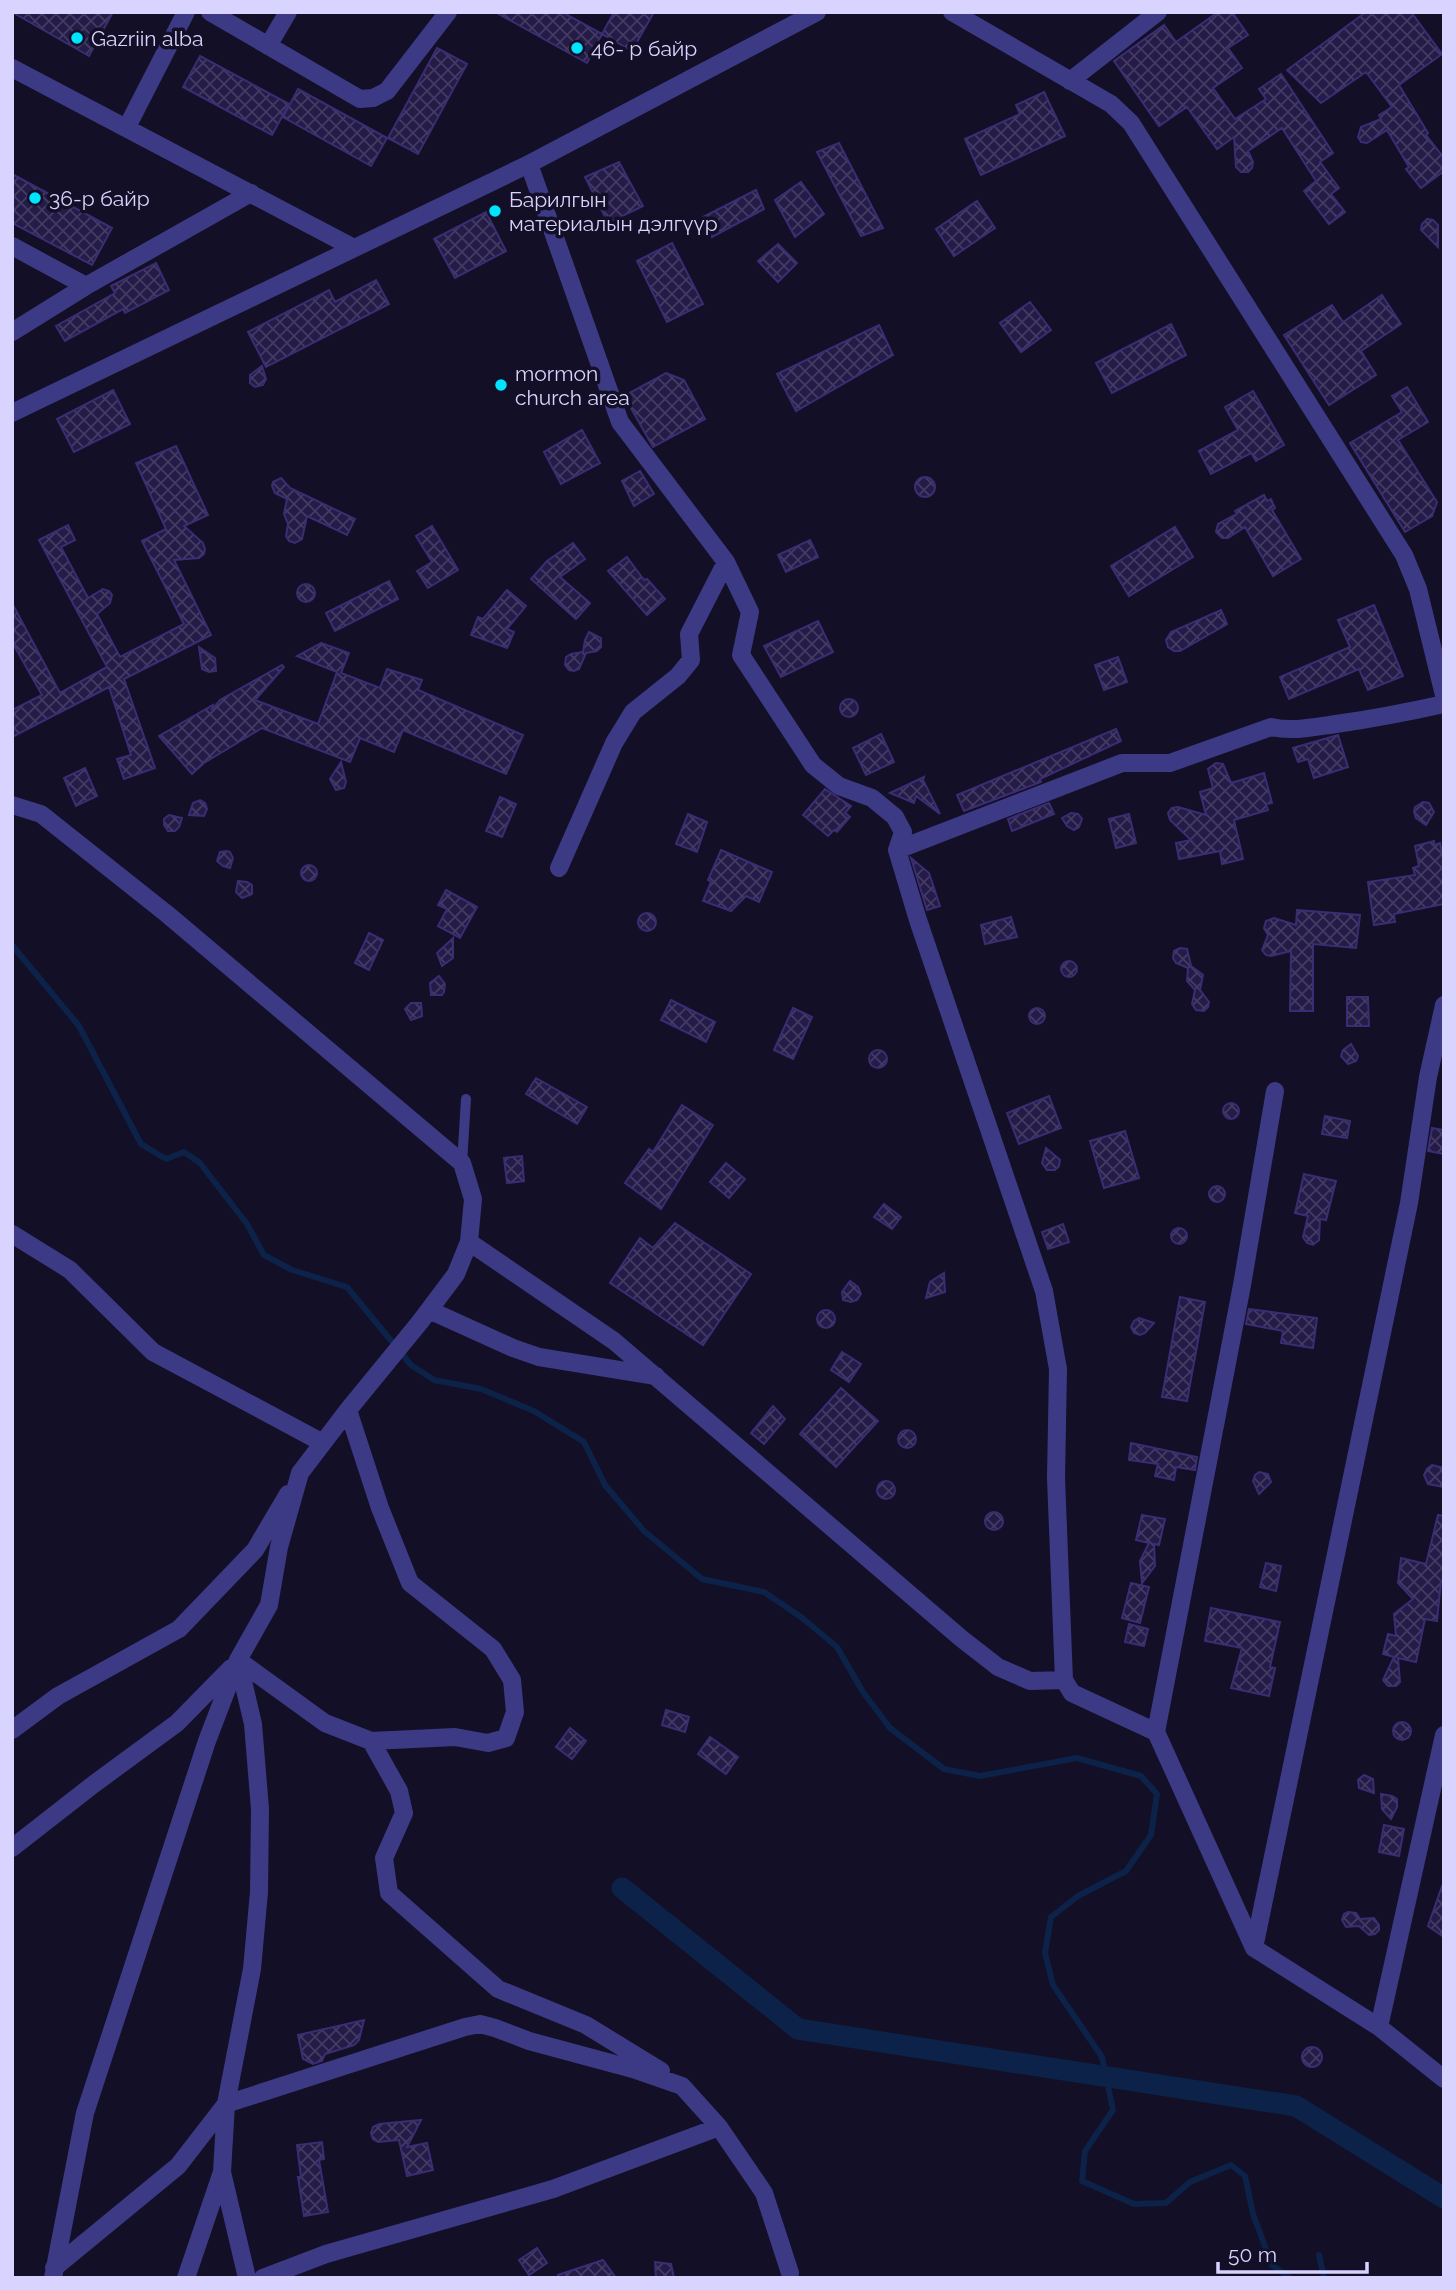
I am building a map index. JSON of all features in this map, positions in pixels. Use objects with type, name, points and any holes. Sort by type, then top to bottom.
[{"type":"street","points":[[127,127],[186,12]]},
{"type":"street","points":[[210,12],[360,99],[373,98],[387,91],[449,12]]},
{"type":"street","points":[[268,46],[288,12]]},
{"type":"street","points":[[12,413],[529,164],[817,12]]},
{"type":"street","points":[[953,12],[1111,103],[1131,123],[1404,555],[1418,589],[1444,695]]},
{"type":"street","points":[[1070,80],[1158,12]]},
{"type":"street","points":[[12,68],[352,247]]},
{"type":"street","points":[[529,164],[620,422],[726,562],[750,612],[741,655],[813,765],[838,786],[872,798],[895,817],[903,832],[897,850],[918,920],[1044,1291],[1058,1369],[1056,1478],[1064,1680],[1072,1693],[1156,1732]]},
{"type":"street","points":[[12,332],[86,286],[251,193]]},
{"type":"street","points":[[12,246],[86,286]]},
{"type":"street","points":[[559,868],[614,743],[633,712],[678,676],[691,660],[689,634],[726,562]]},
{"type":"street","points":[[897,850],[1122,763],[1170,763],[1271,727],[1299,729],[1374,719],[1444,704]]},
{"type":"street","points":[[12,804],[41,814],[167,914],[462,1163],[473,1199],[468,1242],[456,1274],[300,1473],[255,1550],[180,1629],[58,1696],[12,1730]]},
{"type":"street","points":[[1254,1948],[1409,1203],[1425,1090],[1444,1004]]},
{"type":"street","points":[[1275,1091],[1242,1285],[1156,1732],[1254,1948],[1379,2027],[1444,2079]]},
{"type":"street","points":[[12,1234],[70,1270],[153,1352],[323,1443]]},
{"type":"street","points":[[468,1242],[614,1340],[998,1667],[1030,1681],[1064,1680]]},
{"type":"street","points":[[425,1316],[539,1357],[656,1376]]},
{"type":"street","points":[[238,1660],[325,1723],[371,1741],[455,1737],[488,1743],[506,1738],[515,1712],[512,1679],[493,1649],[410,1583],[380,1508],[348,1410]]},
{"type":"street","points":[[52,2274],[85,2113],[206,1741],[238,1660],[269,1605],[279,1547],[300,1473]]},
{"type":"street","points":[[12,1848],[177,1723],[238,1660]]},
{"type":"street","points":[[186,2278],[222,2172],[226,2104],[252,1969],[259,1892],[260,1809],[253,1724],[238,1660]]},
{"type":"street","points":[[1379,2027],[1444,1735]]},
{"type":"street","points":[[371,1741],[399,1791],[404,1813],[384,1858],[389,1893],[498,1989],[586,2025],[682,2086],[719,2127],[764,2193],[792,2276]]},
{"type":"street","points":[[52,2274],[178,2166],[226,2104],[465,2027],[480,2024],[529,2041],[633,2068],[682,2086]]},
{"type":"street","points":[[263,2278],[326,2254],[553,2189],[719,2127]]},
{"type":"street","points":[[222,2172],[247,2278]]},
{"type":"lane","points":[[462,1163],[466,1099]]},
{"type":"building","name":"Gazriin alba","points":[[12,12],[113,12],[89,56]]},
{"type":"building","name":"46- р байр","points":[[495,12],[562,12],[602,34],[587,63]]},
{"type":"building","name":"46- р байр","points":[[614,12],[654,12],[632,51],[602,34]]},
{"type":"building","points":[[1218,12],[1232,12],[1248,35],[1228,48],[1242,68],[1213,88],[1235,119],[1266,99],[1259,89],[1281,74],[1333,153],[1320,162],[1339,188],[1331,194],[1345,212],[1329,224],[1304,191],[1316,181],[1282,128],[1248,151],[1253,162],[1252,168],[1248,172],[1241,172],[1236,167],[1234,137],[1217,149],[1187,107],[1159,126],[1114,61],[1164,25],[1176,42]]},
{"type":"building","points":[[1366,12],[1411,12],[1442,54],[1399,85],[1428,133],[1426,135],[1444,158],[1444,171],[1421,188],[1406,169],[1409,167],[1387,130],[1367,143],[1361,142],[1358,137],[1361,127],[1381,119],[1379,115],[1392,107],[1366,72],[1321,103],[1287,70]]},
{"type":"building","points":[[437,48],[467,64],[418,154],[388,138]]},
{"type":"building","points":[[200,56],[289,104],[272,135],[183,87]]},
{"type":"building","points":[[298,89],[387,138],[371,166],[283,117]]},
{"type":"building","points":[[1044,92],[1065,136],[981,175],[965,139],[1020,114],[1016,105]]},
{"type":"building","points":[[839,143],[883,228],[861,236],[817,152]]},
{"type":"building","points":[[619,162],[643,206],[608,223],[585,177]]},
{"type":"building","name":"36-р байр","points":[[12,174],[112,228],[92,265],[12,223]]},
{"type":"building","points":[[801,182],[824,214],[795,237],[775,200]]},
{"type":"building","points":[[756,190],[764,209],[712,237],[703,217]]},
{"type":"building","points":[[977,201],[995,228],[954,256],[936,229]]},
{"type":"building","points":[[486,212],[506,251],[455,278],[434,239]]},
{"type":"building","points":[[1427,219],[1438,225],[1438,247],[1421,230]]},
{"type":"building","points":[[672,243],[703,304],[667,322],[637,261]]},
{"type":"building","points":[[778,244],[797,263],[778,282],[758,261]]},
{"type":"building","points":[[156,263],[169,290],[125,313],[123,309],[65,341],[56,326],[115,293],[111,286]]},
{"type":"building","points":[[376,280],[389,304],[266,367],[248,332],[329,290],[335,302]]},
{"type":"building","points":[[1382,295],[1401,324],[1361,351],[1376,375],[1329,405],[1284,335],[1332,305],[1343,322]]},
{"type":"building","points":[[1030,302],[1051,330],[1021,352],[1000,323]]},
{"type":"building","points":[[1171,324],[1186,355],[1112,393],[1096,363]]},
{"type":"building","points":[[879,325],[893,355],[796,411],[777,374]]},
{"type":"building","points":[[262,366],[266,379],[263,385],[255,387],[250,383],[250,375]]},
{"type":"building","points":[[666,373],[684,380],[705,419],[653,447],[624,396]]},
{"type":"building","points":[[1407,387],[1428,422],[1398,440],[1437,502],[1432,516],[1405,532],[1350,443],[1402,412],[1392,396]]},
{"type":"building","points":[[113,390],[130,424],[74,452],[57,419]]},
{"type":"building","points":[[1253,391],[1284,445],[1256,461],[1251,453],[1211,474],[1199,451],[1238,430],[1225,407]]},
{"type":"building","points":[[582,430],[600,463],[561,484],[544,452]]},
{"type":"building","points":[[176,446],[208,515],[184,526],[203,543],[204,554],[199,558],[174,560],[211,635],[124,679],[155,768],[124,779],[117,759],[131,755],[109,687],[12,737],[12,710],[42,695],[12,642],[12,603],[60,693],[107,667],[39,540],[68,525],[75,540],[61,547],[88,598],[103,589],[112,595],[110,603],[97,614],[120,657],[184,624],[142,541],[166,529],[136,463]]},
{"type":"building","points":[[640,471],[654,494],[634,506],[622,481]]},
{"type":"building","points":[[925,477],[932,480],[935,487],[932,494],[925,497],[918,494],[915,487],[918,480]]},
{"type":"building","points":[[281,478],[290,488],[355,519],[347,535],[307,516],[302,539],[295,543],[289,541],[286,536],[288,524],[284,514],[287,499],[275,493],[272,486],[273,482]]},
{"type":"building","points":[[1264,495],[1267,501],[1271,499],[1275,508],[1272,510],[1301,559],[1273,576],[1245,527],[1228,538],[1222,538],[1216,532],[1218,524]]},
{"type":"building","points":[[432,526],[458,570],[428,588],[417,571],[432,562],[416,536]]},
{"type":"building","points":[[1175,527],[1193,557],[1129,596],[1111,566]]},
{"type":"building","points":[[810,540],[818,557],[786,572],[778,555]]},
{"type":"building","points":[[573,543],[585,559],[560,577],[590,603],[576,619],[531,579],[547,561]]},
{"type":"building","points":[[627,557],[644,580],[647,579],[665,599],[647,615],[608,571]]},
{"type":"building","points":[[389,581],[398,599],[335,631],[326,613]]},
{"type":"building","points":[[306,584],[314,589],[315,593],[310,601],[306,602],[298,597],[297,593],[302,585]]},
{"type":"building","points":[[507,590],[526,606],[507,629],[514,632],[507,648],[471,635],[478,617],[483,619]]},
{"type":"building","points":[[1374,605],[1403,676],[1368,690],[1359,669],[1289,699],[1280,677],[1350,647],[1338,620]]},
{"type":"building","points":[[1221,610],[1227,624],[1180,651],[1168,647],[1166,640],[1171,632]]},
{"type":"building","points":[[818,621],[833,652],[781,677],[764,646]]},
{"type":"building","points":[[589,632],[601,638],[601,647],[597,651],[586,653],[579,669],[569,670],[565,665],[566,657],[583,652]]},
{"type":"building","points":[[321,643],[349,653],[341,673],[380,688],[387,669],[422,680],[418,690],[523,735],[506,774],[403,730],[394,752],[360,738],[350,762],[262,728],[204,763],[192,774],[159,736],[213,705],[212,710],[220,700],[282,665],[284,667],[255,700],[318,724],[337,672],[297,656]]},
{"type":"building","points":[[199,647],[215,658],[216,671],[202,669]]},
{"type":"building","points":[[1118,657],[1127,682],[1104,690],[1095,665]]},
{"type":"building","points":[[849,699],[855,702],[858,708],[855,714],[849,717],[843,714],[840,708],[843,702]]},
{"type":"building","points":[[1116,729],[1121,741],[1040,779],[1041,782],[964,811],[957,795]]},
{"type":"building","points":[[881,734],[894,762],[866,775],[853,748]]},
{"type":"building","points":[[1338,735],[1348,767],[1314,778],[1308,759],[1298,762],[1293,748]]},
{"type":"building","points":[[341,762],[346,782],[344,788],[336,790],[330,779]]},
{"type":"building","points":[[1216,763],[1223,764],[1231,783],[1264,773],[1272,803],[1266,804],[1268,810],[1234,820],[1243,859],[1222,864],[1220,851],[1179,859],[1176,843],[1191,840],[1170,820],[1168,813],[1172,808],[1178,807],[1206,815],[1200,792],[1213,788],[1208,769]]},
{"type":"building","points":[[85,768],[97,796],[76,806],[64,778]]},
{"type":"building","points":[[924,777],[923,780],[940,814],[916,796],[914,803],[890,793]]},
{"type":"building","points":[[825,789],[851,806],[845,813],[850,817],[837,832],[834,830],[828,836],[803,815]]},
{"type":"building","points":[[500,797],[516,804],[502,837],[486,831]]},
{"type":"building","points":[[200,800],[205,803],[207,809],[204,816],[189,815],[193,803]]},
{"type":"building","points":[[1423,802],[1429,803],[1434,812],[1426,825],[1416,818],[1414,812],[1415,807]]},
{"type":"building","points":[[1049,803],[1054,814],[1012,831],[1008,819]]},
{"type":"building","points":[[1071,813],[1078,814],[1082,819],[1079,827],[1074,830],[1067,826],[1062,818]]},
{"type":"building","points":[[688,814],[707,822],[697,852],[676,844]]},
{"type":"building","points":[[1129,814],[1136,843],[1116,848],[1109,819]]},
{"type":"building","points":[[169,815],[182,818],[175,831],[168,831],[164,825],[164,819]]},
{"type":"building","points":[[1434,841],[1434,845],[1440,843],[1444,862],[1444,904],[1394,914],[1395,922],[1374,925],[1368,882],[1415,875],[1413,868],[1419,866],[1415,846]]},
{"type":"building","points":[[721,850],[772,872],[759,902],[746,896],[731,911],[703,901],[711,882],[708,880]]},
{"type":"building","points":[[227,851],[233,858],[230,868],[217,861],[220,852]]},
{"type":"building","points":[[911,858],[929,873],[940,906],[927,910]]},
{"type":"building","points":[[309,865],[315,867],[315,879],[309,881],[303,879],[301,873],[303,867]]},
{"type":"building","points":[[238,881],[252,885],[252,894],[242,898],[236,892]]},
{"type":"building","points":[[446,890],[477,907],[460,938],[438,926],[447,909],[438,905]]},
{"type":"building","points":[[1297,910],[1360,915],[1356,948],[1313,944],[1313,1011],[1290,1011],[1291,951],[1271,956],[1262,950],[1268,935],[1264,928],[1266,921],[1274,918],[1296,925]]},
{"type":"building","points":[[647,913],[653,916],[656,922],[653,928],[647,931],[641,928],[638,922],[641,916]]},
{"type":"building","points":[[1011,917],[1017,937],[985,944],[981,925]]},
{"type":"building","points":[[369,933],[383,940],[369,970],[355,963]]},
{"type":"building","points":[[453,938],[453,958],[442,966],[437,953]]},
{"type":"building","points":[[1187,949],[1191,966],[1203,975],[1200,990],[1209,1002],[1204,1011],[1196,1010],[1192,1004],[1195,990],[1187,981],[1188,968],[1176,963],[1173,958],[1174,951]]},
{"type":"building","points":[[1066,961],[1072,961],[1077,969],[1075,975],[1066,977],[1061,972],[1061,966]]},
{"type":"building","points":[[439,976],[445,984],[444,992],[442,995],[431,995],[430,983]]},
{"type":"building","points":[[1347,997],[1368,997],[1369,1026],[1347,1026]]},
{"type":"building","points":[[671,1000],[715,1022],[706,1042],[661,1020]]},
{"type":"building","points":[[411,1003],[421,1003],[422,1016],[411,1020],[405,1009]]},
{"type":"building","points":[[793,1008],[812,1017],[793,1059],[774,1050]]},
{"type":"building","points":[[1034,1008],[1040,1008],[1045,1016],[1043,1022],[1034,1024],[1029,1019],[1029,1013]]},
{"type":"building","points":[[1351,1044],[1358,1056],[1356,1061],[1348,1064],[1341,1056],[1343,1050]]},
{"type":"building","points":[[874,1050],[882,1050],[887,1059],[885,1066],[874,1068],[869,1063],[869,1055]]},
{"type":"building","points":[[536,1078],[587,1107],[577,1124],[526,1094]]},
{"type":"building","points":[[1049,1096],[1061,1128],[1019,1144],[1007,1113]]},
{"type":"building","points":[[1228,1103],[1234,1103],[1239,1111],[1237,1117],[1228,1119],[1223,1114],[1223,1108]]},
{"type":"building","points":[[682,1105],[713,1125],[661,1209],[625,1183],[649,1149],[653,1152]]},
{"type":"building","points":[[1325,1116],[1350,1121],[1347,1138],[1322,1134]]},
{"type":"building","points":[[1432,1128],[1444,1130],[1444,1154],[1428,1151]]},
{"type":"building","points":[[1125,1131],[1139,1178],[1104,1188],[1090,1141]]},
{"type":"building","points":[[1046,1148],[1060,1160],[1055,1170],[1047,1170],[1042,1163]]},
{"type":"building","points":[[522,1156],[524,1181],[507,1183],[504,1158]]},
{"type":"building","points":[[726,1163],[745,1179],[729,1198],[710,1182]]},
{"type":"building","points":[[1304,1174],[1336,1181],[1326,1220],[1320,1219],[1319,1240],[1313,1245],[1307,1243],[1303,1237],[1308,1216],[1295,1213]]},
{"type":"building","points":[[1214,1186],[1220,1186],[1225,1194],[1223,1200],[1214,1202],[1209,1197],[1209,1191]]},
{"type":"building","points":[[884,1204],[901,1217],[892,1229],[874,1217]]},
{"type":"building","points":[[675,1223],[751,1274],[703,1345],[610,1283],[640,1238],[653,1248]]},
{"type":"building","points":[[1063,1224],[1069,1242],[1048,1249],[1042,1232]]},
{"type":"building","points":[[1176,1228],[1182,1228],[1187,1236],[1185,1242],[1176,1244],[1171,1239],[1171,1233]]},
{"type":"building","points":[[944,1273],[945,1292],[926,1298],[930,1282]]},
{"type":"building","points":[[850,1281],[858,1287],[861,1294],[857,1300],[851,1302],[843,1300],[842,1292]]},
{"type":"building","points":[[1180,1297],[1205,1302],[1187,1401],[1162,1397]]},
{"type":"building","points":[[1249,1309],[1317,1318],[1313,1348],[1281,1343],[1283,1331],[1246,1324]]},
{"type":"building","points":[[826,1310],[832,1313],[835,1319],[832,1325],[826,1328],[820,1325],[817,1319],[820,1313]]},
{"type":"building","points":[[1139,1318],[1154,1323],[1140,1335],[1134,1333],[1131,1327]]},
{"type":"building","points":[[842,1352],[861,1364],[849,1382],[831,1370]]},
{"type":"building","points":[[841,1388],[878,1421],[836,1467],[800,1434]]},
{"type":"building","points":[[773,1406],[785,1419],[764,1444],[751,1433]]},
{"type":"building","points":[[903,1430],[911,1430],[916,1439],[914,1446],[903,1448],[898,1443],[898,1435]]},
{"type":"building","points":[[1131,1443],[1197,1457],[1195,1470],[1176,1467],[1174,1480],[1155,1476],[1158,1464],[1129,1460]]},
{"type":"building","points":[[1432,1465],[1444,1468],[1444,1487],[1428,1484],[1424,1475]]},
{"type":"building","points":[[1259,1472],[1268,1474],[1271,1482],[1259,1494],[1253,1481]]},
{"type":"building","points":[[882,1481],[890,1481],[895,1490],[893,1497],[882,1499],[877,1494],[877,1486]]},
{"type":"building","points":[[994,1512],[1000,1515],[1003,1521],[1000,1527],[994,1530],[988,1527],[985,1521],[988,1515]]},
{"type":"building","points":[[1142,1515],[1165,1519],[1159,1545],[1154,1544],[1155,1566],[1142,1583],[1140,1561],[1149,1543],[1136,1540]]},
{"type":"building","points":[[1438,1515],[1444,1516],[1444,1582],[1441,1581],[1437,1621],[1425,1619],[1416,1662],[1398,1658],[1400,1682],[1396,1686],[1388,1686],[1383,1680],[1394,1657],[1383,1654],[1388,1634],[1396,1636],[1394,1614],[1413,1599],[1398,1583],[1401,1558],[1426,1564]]},
{"type":"building","points":[[1266,1563],[1281,1566],[1276,1591],[1260,1587]]},
{"type":"building","points":[[1131,1583],[1149,1587],[1140,1623],[1122,1618]]},
{"type":"building","points":[[1211,1608],[1280,1622],[1270,1667],[1275,1668],[1269,1696],[1231,1688],[1242,1648],[1205,1641]]},
{"type":"building","points":[[1129,1624],[1148,1629],[1144,1646],[1125,1642]]},
{"type":"building","points":[[666,1710],[689,1717],[685,1732],[662,1725]]},
{"type":"building","points":[[1402,1722],[1408,1725],[1411,1731],[1408,1737],[1402,1740],[1396,1737],[1393,1731],[1396,1725]]},
{"type":"building","points":[[570,1728],[586,1741],[572,1759],[556,1747]]},
{"type":"building","points":[[710,1737],[738,1757],[726,1774],[698,1754]]},
{"type":"building","points":[[1364,1775],[1373,1779],[1374,1793],[1359,1788],[1358,1780]]},
{"type":"building","points":[[1381,1794],[1397,1799],[1397,1807],[1391,1819],[1382,1809]]},
{"type":"building","points":[[1384,1825],[1404,1829],[1399,1856],[1379,1852]]},
{"type":"building","points":[[1444,1886],[1444,1937],[1428,1926]]},
{"type":"building","points":[[1348,1912],[1356,1913],[1360,1919],[1374,1918],[1379,1930],[1369,1935],[1359,1926],[1346,1927],[1342,1920]]},
{"type":"building","points":[[364,2020],[359,2040],[354,2045],[325,2054],[322,2061],[313,2064],[303,2059],[298,2035]]},
{"type":"building","points":[[1308,2047],[1316,2047],[1322,2057],[1316,2067],[1308,2067],[1302,2061],[1302,2053]]},
{"type":"building","points":[[421,2120],[407,2147],[427,2143],[433,2170],[407,2176],[399,2140],[378,2142],[373,2139],[371,2133],[373,2127],[379,2124]]},
{"type":"building","points":[[322,2142],[324,2159],[319,2160],[328,2212],[304,2216],[298,2177],[301,2177],[297,2145]]},
{"type":"building","points":[[537,2248],[547,2263],[529,2275],[519,2260]]},
{"type":"building","points":[[603,2260],[616,2278],[559,2278],[558,2275]]},
{"type":"building","points":[[655,2262],[671,2264],[674,2278],[656,2278]]},
{"type":"waterway","points":[[12,945],[79,1026],[141,1144],[166,1159],[184,1152],[200,1163],[247,1224],[264,1255],[292,1270],[347,1287],[411,1365],[434,1380],[481,1389],[534,1411],[584,1442],[605,1485],[644,1531],[702,1579],[764,1592],[801,1617],[837,1647],[863,1692],[890,1728],[944,1769],[980,1776],[1077,1758],[1141,1776],[1157,1794],[1151,1835],[1126,1871],[1078,1896],[1051,1917],[1045,1953],[1053,1985],[1102,2057],[1113,2110],[1085,2151],[1082,2181],[1134,2204],[1166,2203],[1190,2182],[1231,2165],[1245,2176],[1253,2214],[1272,2265],[1290,2278]]},
{"type":"waterway","points":[[622,1888],[798,2029],[1296,2106],[1444,2198]]},
{"type":"waterway","points":[[1319,2255],[1324,2278]]},
{"type":"place","name":"Gazriin alba","points":[[77,38]]},
{"type":"place","name":"46- р байр","points":[[577,48]]},
{"type":"place","name":"36-р байр","points":[[35,198]]},
{"type":"place","name":"Барилгын материалын дэлгүүр","points":[[495,211]]},
{"type":"place","name":"mormon church area","points":[[501,385]]}]
